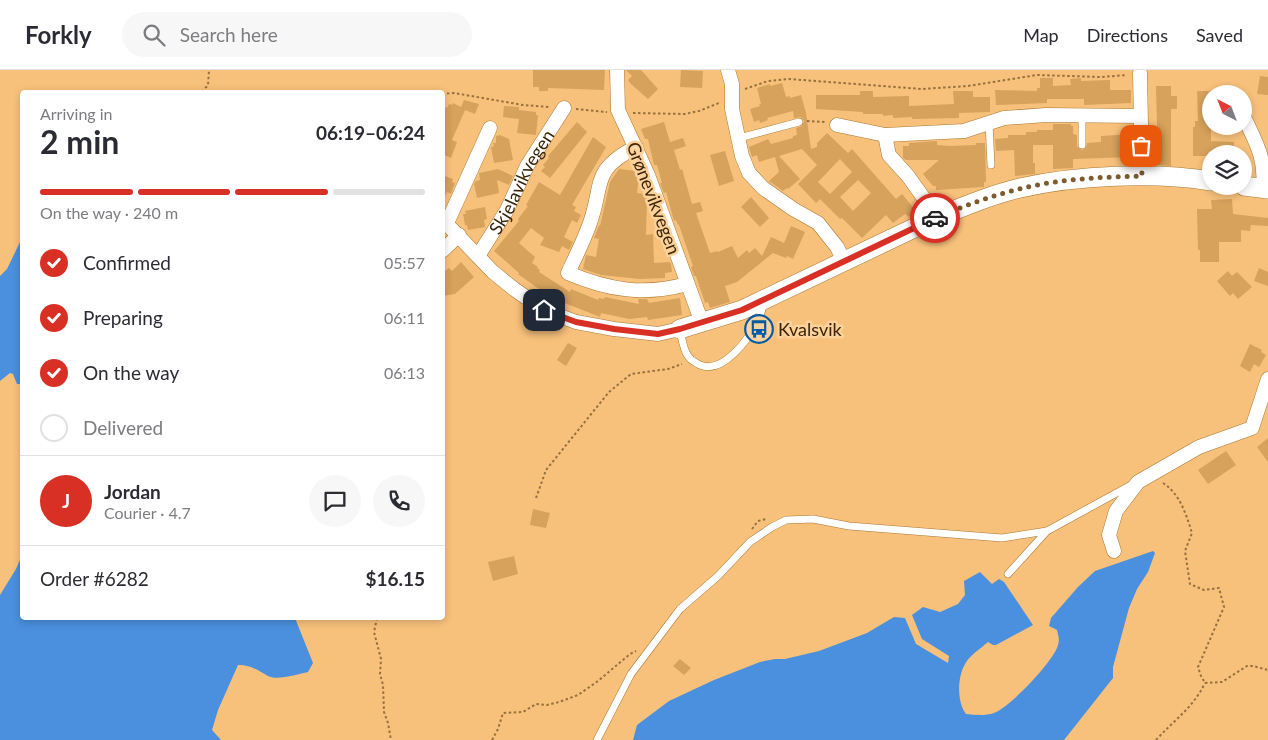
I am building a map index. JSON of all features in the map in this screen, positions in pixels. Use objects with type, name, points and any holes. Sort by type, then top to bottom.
[{"type":"main road","name":"Skjelavikvegen","points":[[680,329],[742,310],[934,219],[990,197],[1038,185],[1110,177],[1142,176],[1202,180]]},
{"type":"main road","points":[[1252,187],[1266,189]]},
{"type":"street","name":"Grønevikvegen","points":[[617,70],[618,110],[648,175],[702,323]]},
{"type":"street","points":[[728,70],[732,84],[732,109],[742,156],[749,173],[763,188],[793,209],[818,223],[838,247],[844,261]]},
{"type":"street","points":[[1140,73],[1142,176]]},
{"type":"street","name":"Skjelavikvegen","points":[[478,256],[507,210],[528,166],[564,108]]},
{"type":"street","points":[[837,124],[885,135],[964,131],[1004,118],[1140,116]]},
{"type":"street","name":"Skjelavikvegen","points":[[490,128],[445,221],[493,272],[544,310],[576,322],[658,334],[680,329]]},
{"type":"street","points":[[1252,134],[1261,152],[1266,189]]},
{"type":"street","points":[[885,135],[889,154],[923,197],[934,219]]},
{"type":"street","points":[[636,147],[623,153],[610,163],[602,173],[591,222],[568,272],[590,282],[624,289],[660,290],[687,284]]},
{"type":"street","name":"Skjelavikvegen","points":[[445,248],[459,235]]},
{"type":"street","points":[[1114,551],[1109,535],[1116,511],[1144,478],[1200,447],[1252,428],[1268,378]]},
{"type":"lane","points":[[1082,117],[1082,145]]},
{"type":"lane","points":[[739,138],[799,122]]},
{"type":"lane","points":[[989,123],[991,165]]},
{"type":"lane","points":[[680,329],[686,354],[691,361],[704,366],[716,366],[729,359],[758,320],[766,298]]},
{"type":"lane","points":[[1008,574],[1048,531],[1144,478]]},
{"type":"lane","points":[[597,740],[631,674],[680,609],[718,576],[750,542],[772,526],[786,520],[813,519],[849,526],[1002,538],[1048,531]]},
{"type":"path","points":[[204,90],[208,85],[209,70]]},
{"type":"path","points":[[445,94],[454,93],[523,105],[610,112],[618,110],[629,113],[684,114],[699,111],[750,87],[777,80],[789,79],[922,90],[968,86],[1037,75],[1112,77],[1140,73]]},
{"type":"path","points":[[799,122],[814,121],[837,124]]},
{"type":"path","points":[[536,498],[546,470],[609,392],[631,374],[668,369],[691,361]]},
{"type":"path","points":[[1144,478],[1171,488],[1184,509],[1192,533],[1185,550],[1190,584],[1204,590],[1219,588],[1224,607],[1198,667],[1205,683]]},
{"type":"path","points":[[377,620],[374,632],[381,659],[380,674],[383,685],[384,712],[391,740]]},
{"type":"path","points":[[1205,683],[1222,682],[1247,666],[1268,670]]},
{"type":"path","points":[[1156,740],[1190,708],[1205,683]]},
{"type":"path","points":[[492,740],[503,713],[523,712],[538,704],[547,705]]},
{"type":"water","points":[[20,242],[20,384],[17,384],[13,374],[10,373],[0,381],[0,276],[7,269]]},
{"type":"water","points":[[1153,551],[1155,553],[1148,572],[1137,589],[1129,608],[1113,667],[1113,678],[1064,740],[633,740],[637,725],[669,701],[714,680],[760,662],[785,659],[819,651],[867,633],[894,617],[905,618],[916,644],[948,663],[949,656],[922,639],[912,615],[923,607],[940,612],[958,604],[965,595],[964,581],[980,572],[992,584],[999,579],[1004,582],[1033,625],[996,645],[988,642],[975,652],[962,670],[959,690],[961,703],[966,714],[984,715],[994,713],[1020,693],[1049,662],[1059,643],[1057,630],[1049,626],[1051,618],[1078,587],[1095,571]]},
{"type":"water","points":[[20,560],[20,620],[296,620],[313,663],[308,672],[277,678],[268,676],[250,667],[238,665],[218,710],[212,730],[221,740],[0,740],[0,595]]},
{"type":"building","points":[[533,70],[605,70],[604,90],[548,88],[548,91],[539,91],[539,87],[533,87]]},
{"type":"building","points":[[626,70],[641,70],[658,89],[648,99],[631,84],[628,80],[632,76]]},
{"type":"building","points":[[681,70],[703,71],[702,88],[680,87]]},
{"type":"building","points":[[1260,76],[1268,77],[1268,95],[1257,94]]},
{"type":"building","points":[[1040,78],[1053,78],[1053,86],[1071,85],[1070,79],[1081,78],[1081,81],[1110,80],[1110,90],[1131,90],[1131,103],[1084,105],[1084,99],[1047,99],[1047,103],[996,105],[995,90],[1037,91],[1037,88],[1040,88]]},
{"type":"building","points":[[782,83],[786,97],[790,96],[790,98],[801,95],[806,113],[811,149],[817,147],[817,143],[827,133],[848,153],[852,149],[896,199],[902,194],[916,211],[909,217],[905,214],[893,223],[886,215],[862,238],[820,199],[816,203],[798,184],[817,165],[802,149],[779,156],[800,179],[783,191],[769,181],[779,172],[775,157],[759,162],[757,155],[752,157],[749,147],[768,139],[771,144],[793,138],[793,136],[797,135],[796,128],[802,126],[804,121],[801,117],[794,118],[793,111],[767,118],[768,120],[760,123],[759,120],[754,122],[750,109],[761,104],[757,88],[770,84],[770,86]],"holes":[[[840,159],[852,172],[830,194],[818,182]],[[858,180],[871,193],[853,211],[840,197]]]},
{"type":"building","points":[[1156,86],[1171,86],[1171,96],[1177,96],[1177,109],[1171,109],[1171,166],[1158,165]]},
{"type":"building","points":[[860,91],[873,91],[873,97],[909,96],[909,106],[954,104],[953,91],[973,91],[973,97],[990,97],[990,112],[959,113],[959,118],[912,119],[912,117],[893,118],[893,115],[883,116],[883,114],[816,109],[816,95],[860,95]]},
{"type":"building","points":[[1197,91],[1202,91],[1202,135],[1211,135],[1211,141],[1234,142],[1234,145],[1202,145],[1202,156],[1193,156],[1193,127],[1195,127],[1195,121],[1198,121]]},
{"type":"building","points":[[464,100],[479,104],[475,114],[465,110],[452,140],[457,142],[451,158],[445,155],[445,107],[447,108],[449,104],[452,105],[453,103],[461,107]]},
{"type":"building","points":[[504,106],[519,107],[519,110],[536,112],[536,115],[538,115],[536,135],[517,133],[519,119],[503,117]]},
{"type":"building","points":[[577,122],[587,132],[550,178],[541,171],[545,167],[543,165],[549,158],[548,156]]},
{"type":"building","points":[[664,122],[670,142],[683,138],[686,146],[674,150],[680,170],[682,169],[692,204],[700,202],[703,211],[696,213],[710,253],[732,246],[738,258],[747,250],[749,253],[755,248],[762,256],[771,237],[784,243],[791,226],[805,232],[793,259],[773,253],[737,282],[725,286],[730,302],[710,308],[708,302],[705,303],[696,276],[694,276],[691,267],[693,266],[679,225],[676,220],[674,221],[666,192],[664,193],[660,183],[662,183],[657,165],[654,165],[648,139],[645,139],[641,129]]},
{"type":"building","points":[[1053,124],[1071,124],[1073,126],[1073,134],[1077,135],[1077,147],[1082,150],[1086,148],[1087,143],[1101,142],[1101,136],[1132,134],[1132,157],[1073,159],[1073,168],[1053,169],[1053,145],[1033,145],[1035,174],[1015,176],[1014,150],[996,151],[995,139],[1008,138],[1008,135],[1026,135],[1026,132],[1037,132],[1037,130],[1053,130]]},
{"type":"building","points":[[500,135],[509,139],[513,160],[494,163],[491,147],[494,146],[493,143],[496,143],[496,136]]},
{"type":"building","points":[[593,137],[606,147],[572,205],[576,207],[574,211],[581,215],[577,223],[572,220],[564,237],[573,242],[569,250],[562,246],[559,252],[540,245],[544,238],[531,228],[519,243],[535,257],[532,263],[538,267],[539,272],[570,292],[571,289],[598,300],[605,297],[639,304],[638,299],[647,299],[649,303],[680,298],[682,315],[648,320],[647,317],[629,319],[601,313],[600,317],[557,300],[543,292],[518,274],[494,251],[519,221],[518,219],[528,206],[526,205],[539,182],[560,195]]},
{"type":"building","points":[[937,141],[937,145],[950,146],[985,143],[986,182],[984,182],[984,187],[936,190],[936,186],[933,186],[923,174],[939,160],[906,160],[903,158],[903,146],[909,146],[909,143]]},
{"type":"building","points":[[725,151],[734,181],[719,186],[710,155]]},
{"type":"building","points":[[498,169],[513,176],[509,185],[497,180],[499,193],[477,198],[474,184],[480,180],[479,173]]},
{"type":"building","points":[[619,169],[637,171],[639,176],[637,193],[646,194],[647,199],[646,235],[653,234],[654,263],[670,262],[671,264],[672,272],[665,273],[665,278],[640,279],[601,275],[583,269],[586,255],[596,257],[599,239],[594,238],[600,226],[610,182]]},
{"type":"building","points":[[445,176],[453,179],[452,182],[455,183],[451,194],[447,192],[445,196]]},
{"type":"building","points":[[751,197],[769,218],[760,227],[741,207]]},
{"type":"building","points":[[1232,199],[1233,214],[1268,218],[1268,226],[1251,225],[1250,231],[1241,230],[1241,242],[1219,242],[1219,262],[1200,262],[1197,209],[1212,209],[1211,200]]},
{"type":"building","points":[[485,207],[487,219],[484,220],[485,227],[468,230],[463,214],[466,214],[465,211]]},
{"type":"building","points":[[461,262],[474,277],[455,294],[445,296],[445,271],[449,268],[452,271]]},
{"type":"building","points":[[1259,268],[1268,272],[1268,286],[1254,281]]},
{"type":"building","points":[[1228,271],[1232,276],[1237,272],[1252,287],[1238,299],[1233,293],[1230,296],[1217,281]]},
{"type":"building","points":[[568,343],[577,348],[566,366],[557,360]]},
{"type":"building","points":[[1250,344],[1262,350],[1261,352],[1266,355],[1259,367],[1254,364],[1250,372],[1240,366]]},
{"type":"building","points":[[1268,438],[1268,462],[1257,447]]},
{"type":"building","points":[[1226,451],[1236,465],[1208,484],[1198,470]]},
{"type":"building","points":[[533,509],[550,513],[546,528],[530,525]]},
{"type":"building","points":[[514,556],[518,574],[493,581],[488,562]]},
{"type":"building","points":[[680,659],[691,668],[684,675],[673,666]]},
{"type":"way so far","points":[[935,218],[990,197],[1046,183],[1142,176],[1141,146]]},
{"type":"place","name":"Kvalsvik","points":[[759,329]]},
{"type":"route","points":[[544,310],[576,322],[614,329],[658,334],[680,329],[742,310],[935,218]]}]
